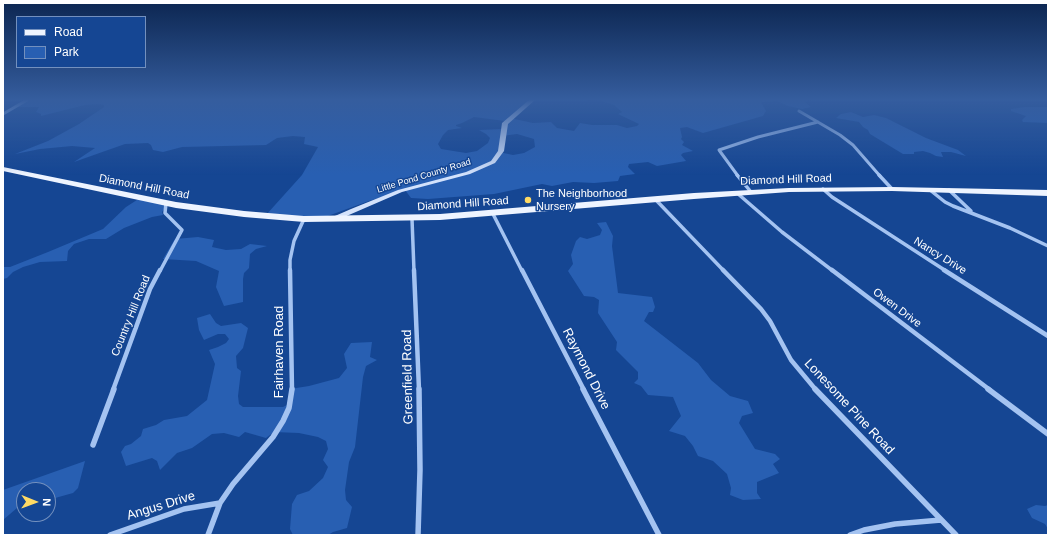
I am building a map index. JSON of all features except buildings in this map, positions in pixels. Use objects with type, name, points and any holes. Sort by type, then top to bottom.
[{"type":"main road","name":"Diamond Hill Road","points":[[3,168],[166,203],[244,214],[304,219],[412,219],[494,214],[737,193],[824,189],[949,190],[1048,193]]},
{"type":"street","name":"Little Pond County Road","points":[[332,219],[400,191],[468,173],[493,162],[501,151],[504,125]]},
{"type":"street","points":[[751,192],[724,158],[720,150],[721,148],[806,125]]},
{"type":"street","points":[[823,125],[853,145],[892,189]]},
{"type":"street","name":"Nancy Drive","points":[[824,189],[832,197],[1048,336]]},
{"type":"street","points":[[930,190],[945,202],[1048,246]]},
{"type":"street","points":[[949,190],[973,213]]},
{"type":"street","name":"Owen Drive","points":[[737,193],[788,236],[1048,434]]},
{"type":"street","name":"Lonesome Pine Road","points":[[655,199],[761,309],[770,321],[791,360],[812,386],[956,535]]},
{"type":"street","name":"Country Hill Road","points":[[93,445],[150,289],[182,230],[165,213],[166,203]]},
{"type":"street","name":"Raymond Drive","points":[[494,214],[659,535]]},
{"type":"street","name":"Fairhaven Road","points":[[208,535],[220,503],[233,484],[273,437],[283,422],[289,408],[292,388],[290,260],[294,241],[304,219]]},
{"type":"street","name":"Greenfield Road","points":[[412,219],[419,368],[420,470],[418,535]]},
{"type":"street","name":"Angus Drive","points":[[110,535],[184,509],[220,503]]},
{"type":"street","points":[[850,535],[864,530],[895,524],[941,520]]},
{"type":"green space","points":[[77,125],[456,125],[462,128],[448,130],[438,144],[441,149],[466,153],[477,151],[488,143],[490,138],[479,130],[502,129],[503,125],[554,125],[557,128],[574,131],[578,125],[617,125],[627,128],[638,125],[731,125],[703,133],[687,127],[680,128],[681,139],[684,142],[682,145],[693,151],[683,153],[681,155],[686,161],[657,166],[648,162],[629,164],[628,167],[635,174],[620,176],[618,181],[594,183],[573,182],[552,186],[542,184],[494,194],[428,199],[411,198],[405,190],[325,217],[266,215],[302,175],[318,147],[304,144],[305,137],[293,136],[277,138],[266,145],[182,147],[163,152],[153,150],[151,145],[148,143],[125,144],[74,162],[95,148],[72,146],[40,149],[15,154],[48,141]],"holes":[[[517,134],[534,139],[535,147],[524,153],[513,155],[499,152],[502,136]]]},
{"type":"green space","points":[[861,125],[900,125],[926,138],[958,150],[966,156],[951,152],[941,152],[943,157],[923,151],[914,152],[914,154],[903,154],[870,134],[868,130]]},
{"type":"green space","points":[[140,198],[169,203],[162,212],[163,215],[152,217],[124,228],[106,239],[89,239],[74,244],[68,251],[67,261],[40,262],[23,267],[13,272],[7,278],[3,279],[3,267],[10,267],[103,229],[126,207]]},
{"type":"green space","points":[[606,222],[613,236],[612,246],[618,293],[652,297],[655,307],[653,312],[649,312],[644,321],[698,363],[711,380],[730,396],[748,401],[753,413],[742,416],[739,423],[755,449],[775,454],[780,459],[773,464],[779,473],[757,482],[757,493],[761,499],[743,500],[730,495],[731,488],[727,474],[713,461],[698,456],[693,446],[685,436],[669,431],[681,416],[673,397],[648,395],[641,386],[634,383],[638,379],[638,372],[616,350],[617,342],[598,313],[599,300],[594,297],[584,296],[568,271],[573,264],[571,255],[576,241],[580,237],[587,239],[600,235],[602,230],[597,223]]},
{"type":"green space","points":[[198,237],[214,240],[212,247],[226,250],[241,249],[250,244],[267,246],[256,249],[250,254],[249,268],[244,273],[243,279],[243,302],[224,306],[216,287],[219,271],[196,261],[163,259],[175,239]]},
{"type":"green space","points":[[210,314],[216,323],[221,326],[241,323],[248,328],[243,348],[236,356],[237,368],[241,371],[238,396],[239,404],[243,407],[283,407],[287,405],[290,389],[309,386],[339,378],[347,368],[344,354],[351,343],[372,342],[370,357],[377,360],[366,366],[363,377],[355,447],[349,462],[345,490],[346,500],[352,507],[347,528],[328,535],[293,535],[290,529],[292,504],[297,495],[309,491],[323,478],[328,467],[323,460],[328,449],[326,441],[318,437],[299,433],[274,432],[266,438],[245,432],[239,437],[224,433],[212,434],[192,448],[177,453],[160,470],[157,461],[152,458],[126,466],[121,452],[125,446],[131,444],[141,436],[143,429],[156,425],[164,420],[187,416],[207,400],[215,364],[209,350],[226,343],[229,339],[225,334],[218,334],[204,340],[199,330],[197,318]]},
{"type":"green space","points":[[85,461],[78,488],[73,493],[56,498],[56,482],[26,482]]},
{"type":"green space","points":[[16,485],[16,509],[3,520],[3,490]]},
{"type":"green space","points":[[1036,505],[1048,505],[1048,529],[1045,524],[1032,518],[1027,509]]},
{"type":"place","name":"The Neighborhood Nursery","points":[[528,200]]}]
